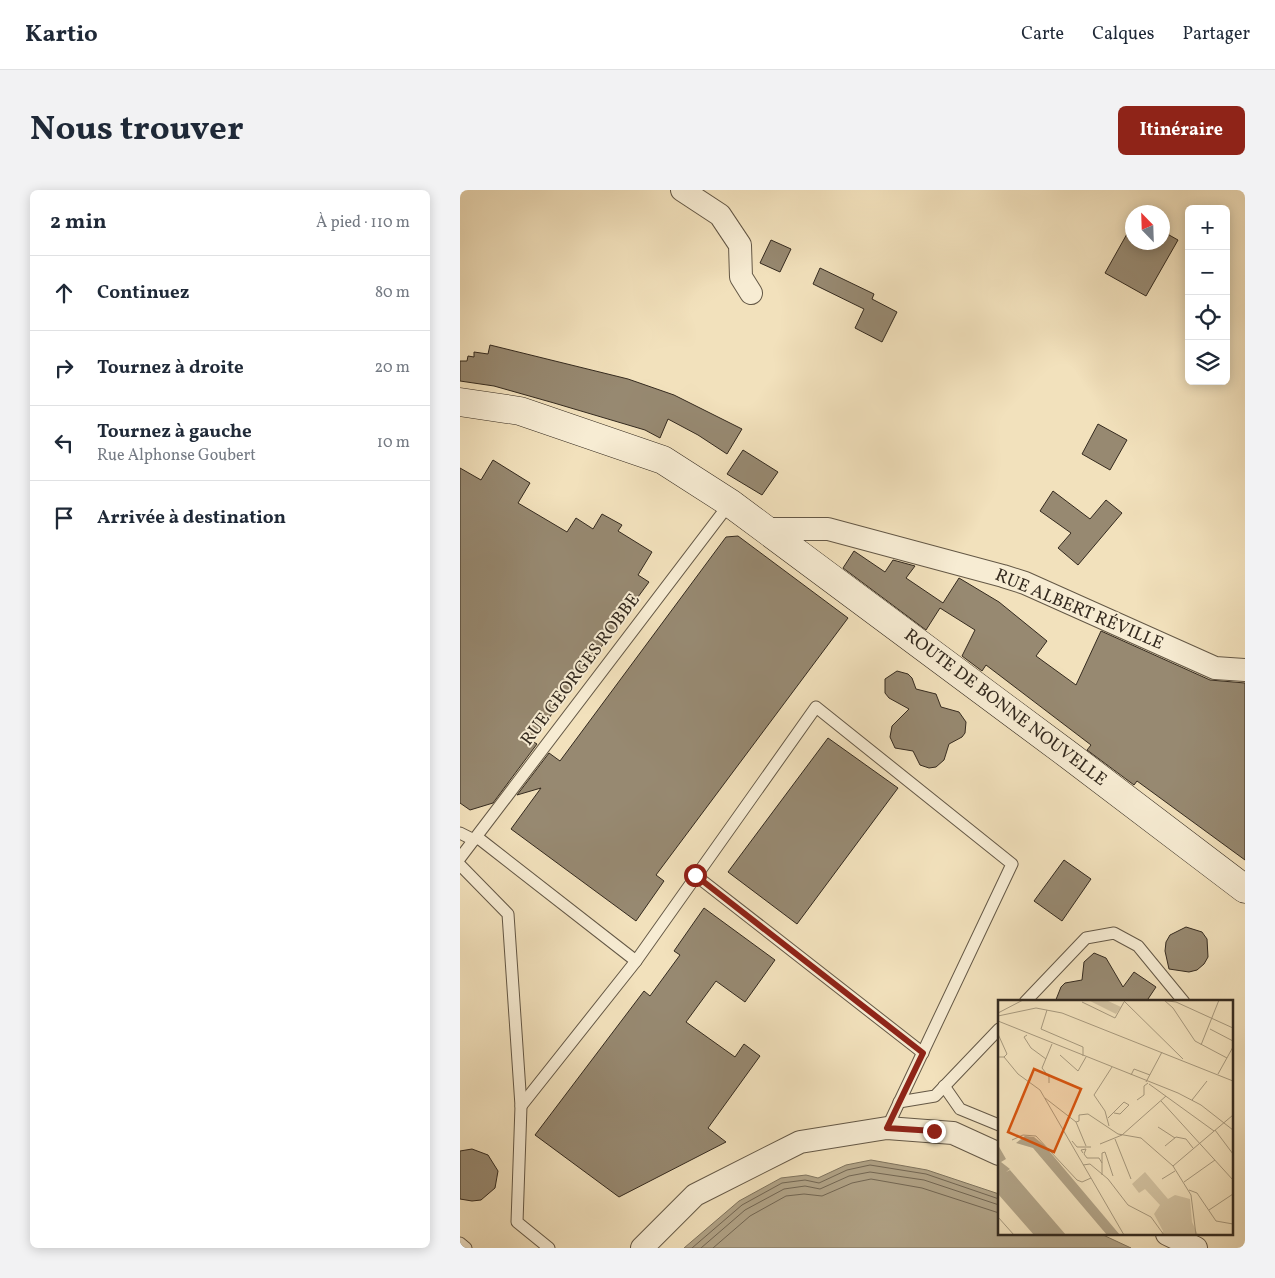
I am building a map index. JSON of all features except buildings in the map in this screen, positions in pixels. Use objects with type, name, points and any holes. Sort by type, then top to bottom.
[{"type":"main road","name":"ROUTE DE BONNE NOUVELLE","points":[[460,402],[520,411],[663,460],[730,503],[1245,889]]},
{"type":"street","points":[[682,190],[720,215],[740,245],[741,278],[751,293]]},
{"type":"street","name":"RUE ALBERT RÉVILLE","points":[[764,529],[828,529],[1003,576],[1033,587],[1215,668],[1245,670]]},
{"type":"street","points":[[642,1248],[695,1195],[800,1142],[887,1128],[953,1132],[998,1154]]},
{"type":"street","points":[[1171,1236],[1196,1248]]},
{"type":"lane","name":"RUE GEORGES ROBBE","points":[[460,858],[730,503]]},
{"type":"lane","points":[[522,1106],[636,961],[695,875],[816,707],[1012,864],[887,1128]]},
{"type":"lane","points":[[460,834],[475,839],[636,961]]},
{"type":"lane","points":[[460,865],[508,914],[522,1106],[517,1222],[549,1248]]},
{"type":"lane","points":[[695,875],[923,1053]]},
{"type":"lane","points":[[1027,1000],[1086,938],[1114,933],[1138,946],[1182,1000]]},
{"type":"lane","points":[[900,1102],[935,1096],[998,1030]]},
{"type":"lane","points":[[944,1086],[960,1108],[998,1125]]},
{"type":"lane","points":[[460,1243],[466,1248]]},
{"type":"water","points":[[871,1160],[927,1170],[998,1194],[998,1236],[1105,1236],[1131,1248],[684,1248],[739,1201],[781,1178],[806,1175],[818,1178],[846,1165]]},
{"type":"route","points":[[695,875],[923,1053],[887,1128],[934,1131]]}]
